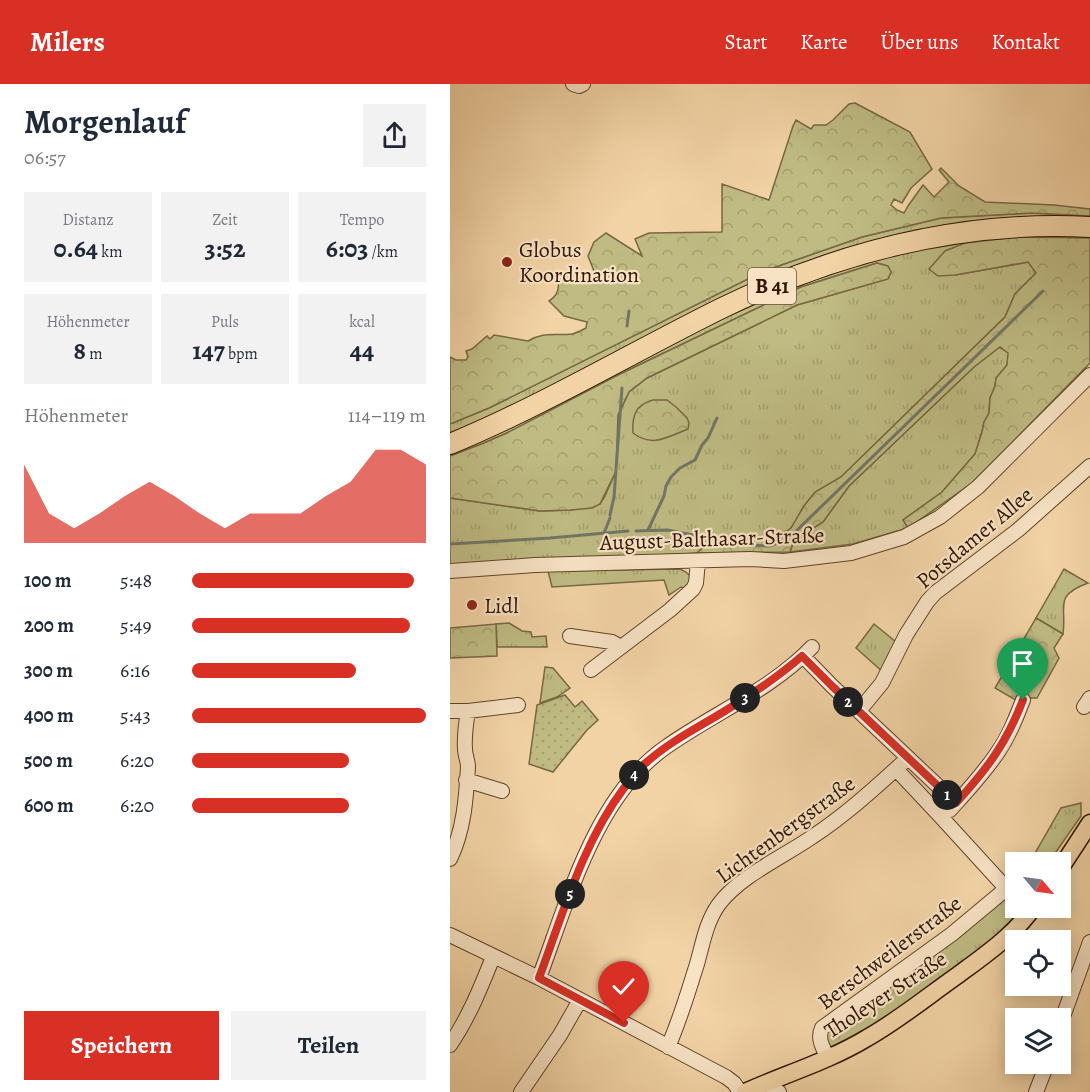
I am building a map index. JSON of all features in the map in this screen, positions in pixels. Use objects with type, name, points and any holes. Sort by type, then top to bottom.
[{"type":"highway","name":"B 41","points":[[450,443],[549,399],[723,308],[789,279],[848,257],[910,241],[961,232],[1020,226],[1090,227]]},
{"type":"main road","points":[[1071,852],[1090,823]]},
{"type":"main road","name":"Tholeyer Straße","points":[[745,1092],[773,1087],[867,1038],[899,1018],[993,949],[1022,918]]},
{"type":"street","points":[[573,84],[579,86],[583,84]]},
{"type":"street","name":"August-Balthasar-Straße","points":[[450,572],[535,565],[784,561],[851,554],[904,537],[940,517],[978,487],[1090,375]]},
{"type":"street","name":"Potsdamer Allee","points":[[858,711],[882,683],[906,635],[935,593],[1018,530],[1090,465]]},
{"type":"street","points":[[591,670],[670,610],[693,589],[696,583],[698,561]]},
{"type":"street","points":[[570,636],[612,642],[621,647]]},
{"type":"street","points":[[539,978],[586,854],[603,820],[631,779],[646,762],[666,746],[730,708],[807,651],[858,711],[956,803]]},
{"type":"street","points":[[942,818],[976,781],[999,750],[1023,700]]},
{"type":"street","points":[[450,711],[518,705]]},
{"type":"street","points":[[450,859],[462,826],[468,764],[465,738],[468,711]]},
{"type":"street","name":"Lichtenbergstraße","points":[[668,1047],[678,1026],[708,923],[728,894],[761,869],[838,819],[908,758]]},
{"type":"street","points":[[896,770],[1005,887]]},
{"type":"street","points":[[466,780],[502,791]]},
{"type":"street","points":[[450,810],[464,808]]},
{"type":"street","name":"Berschweilerstraße","points":[[828,1058],[819,1034],[822,1028],[1005,898]]},
{"type":"street","points":[[450,935],[539,978],[726,1077],[740,1092]]},
{"type":"street","points":[[1066,1008],[1090,942]]},
{"type":"street","points":[[450,1045],[475,1002],[493,957]]},
{"type":"street","points":[[521,1092],[560,1035],[580,1000]]},
{"type":"street","points":[[1036,1092],[1043,1074]]},
{"type":"green space","points":[[855,103],[910,132],[932,169],[911,188],[902,203],[894,199],[891,205],[897,210],[904,213],[923,185],[934,197],[949,182],[939,170],[941,168],[959,186],[985,202],[1090,209],[1090,216],[1032,213],[941,218],[862,237],[764,271],[489,408],[450,424],[450,357],[456,360],[466,360],[468,357],[466,351],[472,349],[487,336],[490,339],[494,335],[528,341],[544,335],[572,334],[586,328],[587,322],[564,316],[549,301],[557,293],[558,274],[598,281],[588,256],[594,242],[606,233],[642,256],[635,239],[649,233],[722,232],[722,184],[769,200],[796,120],[811,129],[814,125],[826,125],[849,104]]},
{"type":"green space","points":[[1032,213],[1090,216],[1090,238],[1016,237],[955,275],[1029,262],[1036,273],[1015,294],[1005,317],[841,477],[812,496],[789,530],[764,537],[714,537],[697,553],[450,571],[450,498],[540,511],[571,510],[600,504],[616,471],[618,415],[629,392],[647,378],[797,305],[888,279],[891,272],[887,266],[877,263],[801,287],[616,376],[507,433],[450,456],[450,424],[489,408],[764,271],[862,237],[941,218]]},
{"type":"green space","points":[[1016,237],[1090,238],[1090,363],[972,483],[908,528],[903,520],[942,492],[975,454],[984,422],[989,413],[990,398],[996,378],[1007,365],[1008,353],[1000,347],[974,367],[849,486],[823,522],[794,540],[790,552],[697,553],[714,537],[760,538],[791,528],[815,492],[841,477],[1005,317],[1015,294],[1036,273],[1028,262],[955,275],[938,276],[929,269],[945,251],[965,243]]},
{"type":"green space","points":[[877,263],[888,266],[891,272],[888,279],[797,305],[647,378],[629,392],[618,415],[616,471],[600,504],[592,508],[540,511],[450,498],[450,456],[507,433],[616,376],[801,287]]},
{"type":"green space","points":[[999,347],[1009,353],[1007,365],[996,378],[990,398],[989,413],[984,422],[975,454],[942,492],[903,520],[908,528],[853,544],[790,552],[794,540],[823,522],[849,486],[974,367]]},
{"type":"green space","points":[[653,400],[667,400],[676,407],[687,418],[688,429],[660,440],[647,440],[633,433],[633,421],[638,408]]},
{"type":"green space","points":[[680,569],[691,577],[690,585],[687,589],[681,587],[669,595],[664,580],[552,587],[548,571]]},
{"type":"green space","points":[[1064,569],[1088,583],[1066,597],[1063,634],[1036,618]]},
{"type":"green space","points":[[1036,618],[1063,634],[1054,648],[1059,658],[1037,698],[1024,698],[1019,702],[995,688]]},
{"type":"green space","points":[[509,623],[522,631],[531,632],[532,637],[546,636],[547,647],[497,647],[496,624]]},
{"type":"green space","points":[[496,624],[497,656],[450,658],[450,628]]},
{"type":"green space","points":[[874,624],[896,642],[884,673],[856,648]]},
{"type":"green space","points":[[545,667],[553,668],[570,688],[557,697],[540,703]]},
{"type":"green space","points":[[565,695],[575,707],[582,701],[598,720],[553,772],[529,764],[537,705]]},
{"type":"green space","points":[[1081,803],[1081,816],[1056,852],[1036,852],[1061,808]]},
{"type":"green space","points":[[1005,900],[1005,918],[1015,918],[993,943],[866,1034],[830,1049],[823,1035],[999,901]]},
{"type":"waterway","points":[[636,531],[667,530],[745,545],[770,546],[789,538],[1043,291]]},
{"type":"waterway","points":[[627,326],[629,311]]},
{"type":"waterway","points":[[610,515],[614,497],[622,388]]},
{"type":"waterway","points":[[648,530],[671,477],[680,468],[695,460],[717,418]]},
{"type":"waterway","points":[[604,533],[610,518]]},
{"type":"waterway","points":[[450,544],[628,531]]},
{"type":"place","name":"Globus Koordination","points":[[507,262]]},
{"type":"place","name":"Lidl","points":[[472,605]]},
{"type":"route","points":[[624,1023],[539,978],[586,854],[615,800],[646,762],[666,746],[730,708],[802,656],[956,803],[999,750],[1023,700]]}]
